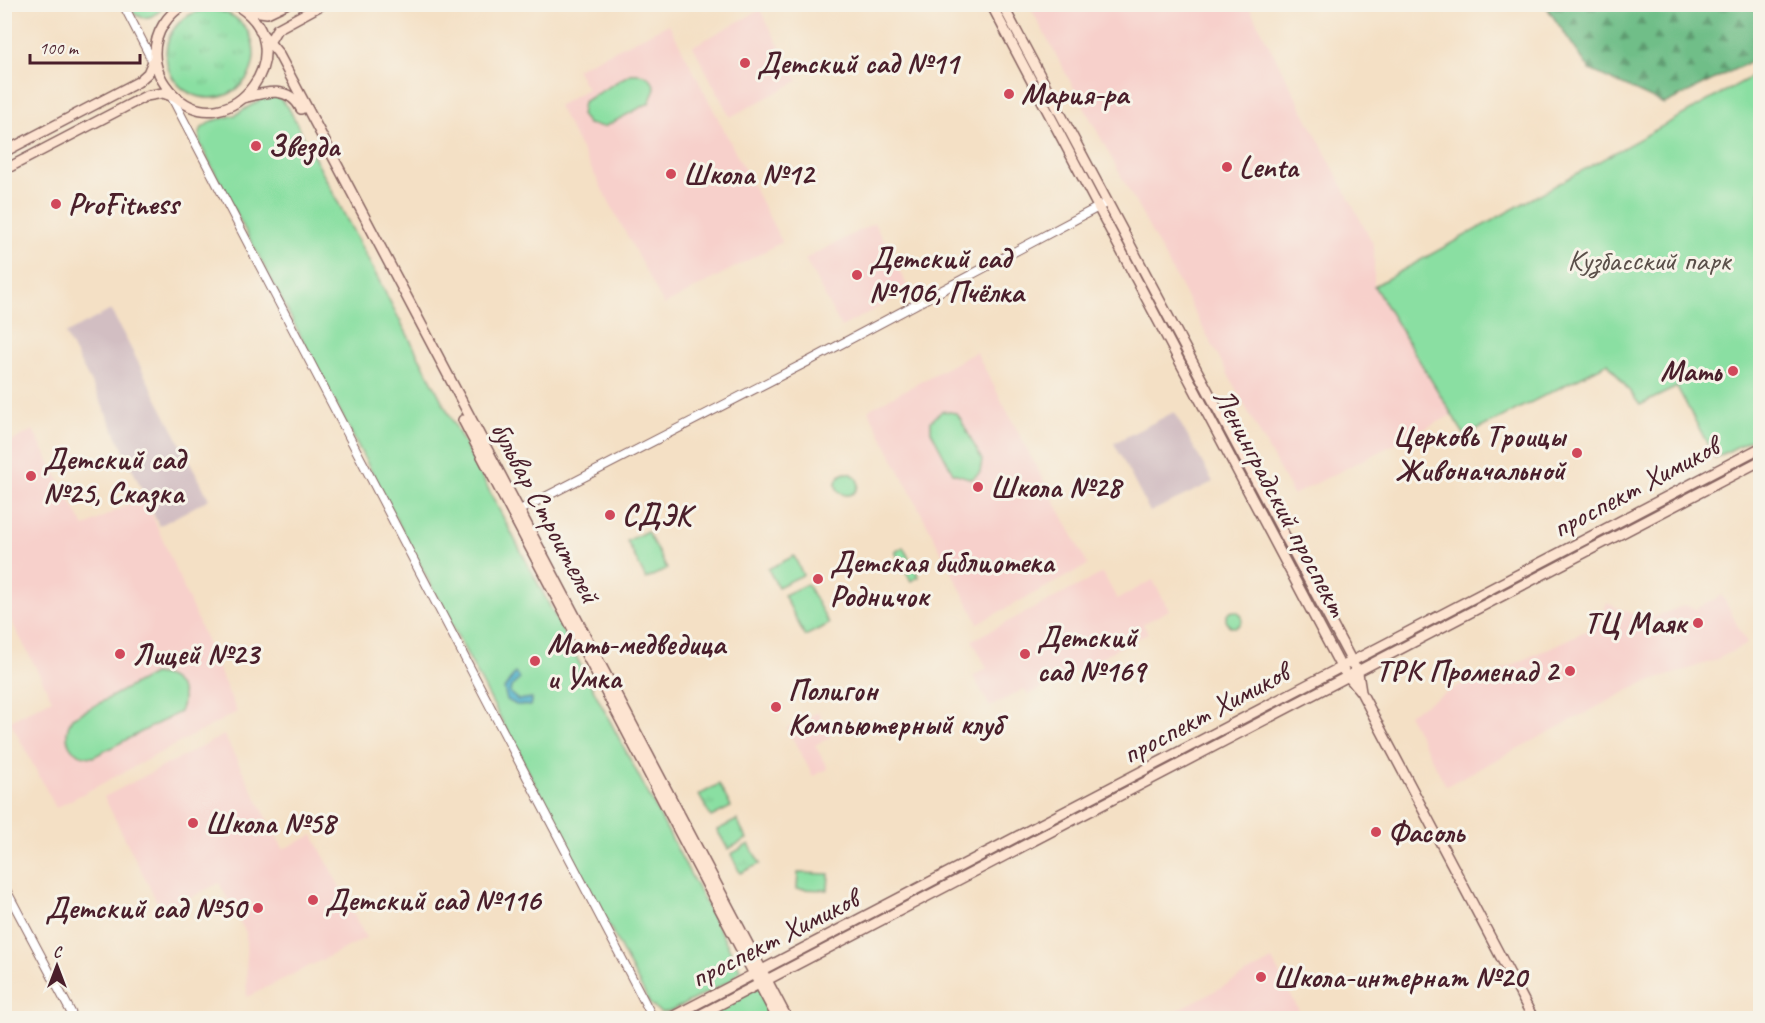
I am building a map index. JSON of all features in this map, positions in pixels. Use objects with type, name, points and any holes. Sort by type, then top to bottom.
[{"type":"main road","points":[[4,152],[138,82],[153,63],[163,26],[174,12],[185,4]]},
{"type":"main road","points":[[238,6],[267,13],[286,4]]},
{"type":"main road","points":[[4,170],[146,96],[156,93],[172,94],[196,108],[215,109],[243,98],[261,76],[269,40],[277,29],[323,4]]},
{"type":"main road","name":"Ленинградский проспект","points":[[991,4],[1097,209],[1111,231],[1342,669],[1347,678],[1361,692],[1533,1018]]},
{"type":"main road","name":"Ленинградский проспект","points":[[1002,4],[1106,203],[1116,215],[1358,672]]},
{"type":"main road","name":"бульвар Строителей","points":[[238,6],[269,40],[758,973],[777,1018]]},
{"type":"main road","points":[[254,9],[265,54]]},
{"type":"main road","points":[[155,50],[158,72],[172,94]]},
{"type":"main road","name":"бульвар Строителей","points":[[243,98],[260,93],[280,92],[289,94],[298,102],[516,512]]},
{"type":"main road","name":"проспект Химиков","points":[[670,1018],[1342,669],[1761,448]]},
{"type":"main road","name":"проспект Химиков","points":[[694,1018],[1761,461]]},
{"type":"main road","points":[[1358,672],[1361,692]]},
{"type":"main road","name":"бульвар Строителей","points":[[763,983],[787,1018]]},
{"type":"street","points":[[123,4],[158,72]]},
{"type":"street","points":[[172,94],[653,1018]]},
{"type":"street","points":[[516,512],[1106,203]]},
{"type":"street","points":[[4,886],[74,1018]]},
{"type":"shaded area","points":[[1029,5],[1248,5],[1374,246],[1374,286],[1452,415],[1293,495]]},
{"type":"shaded area","name":"Детский сад №11","points":[[760,10],[798,81],[730,117],[693,46]]},
{"type":"shaded area","name":"Школа №12","points":[[669,24],[782,242],[664,305],[558,106],[587,89],[576,69]]},
{"type":"shaded area","name":"Детский сад №106, Пчёлка","points":[[874,223],[910,291],[841,327],[805,259]]},
{"type":"shaded area","points":[[111,310],[209,499],[159,526],[98,396],[65,334]]},
{"type":"shaded area","name":"Школа №28","points":[[976,352],[1088,565],[978,623],[868,410]]},
{"type":"shaded area","points":[[1174,412],[1213,482],[1150,512],[1114,443]]},
{"type":"shaded area","name":"Лицей №23","points":[[33,430],[84,527],[144,496],[237,712],[56,808],[10,721],[52,699],[5,609],[5,445]]},
{"type":"shaded area","points":[[1103,573],[1117,599],[1153,580],[1169,610],[1143,624],[1148,633],[1028,695],[1024,689],[990,707],[973,676],[987,668],[972,640]]},
{"type":"shaded area","points":[[1722,595],[1747,644],[1713,661],[1639,685],[1446,786],[1408,714],[1471,679],[1489,676],[1596,626],[1607,603],[1646,620],[1685,605],[1696,609]]},
{"type":"shaded area","points":[[818,712],[831,737],[815,745],[828,769],[813,776],[787,728]]},
{"type":"shaded area","points":[[224,735],[283,849],[313,835],[366,938],[247,997],[246,933],[219,883],[162,912],[104,797]]},
{"type":"shaded area","name":"Школа-интернат №20","points":[[1272,960],[1303,1018],[1162,1018],[1207,995]]},
{"type":"green space","points":[[129,5],[166,5],[155,14],[144,17],[134,14]]},
{"type":"green space","points":[[1545,5],[1760,5],[1760,57],[1664,104],[1590,70]]},
{"type":"green space","points":[[210,10],[227,14],[241,23],[250,37],[254,54],[250,71],[241,85],[227,94],[210,98],[193,94],[179,85],[170,71],[166,54],[170,37],[179,23],[193,14]]},
{"type":"green space","name":"Кузбасский парк","points":[[1760,72],[1760,435],[1715,458],[1677,387],[1640,405],[1608,363],[1465,436],[1374,286]]},
{"type":"green space","points":[[630,74],[642,75],[654,84],[655,89],[649,103],[604,127],[588,124],[581,115],[583,102]]},
{"type":"green space","points":[[277,96],[288,107],[740,969],[732,980],[671,1011],[661,1013],[650,1004],[200,144],[199,133],[212,121],[235,115],[265,97]]},
{"type":"green space","points":[[942,411],[956,413],[982,460],[980,472],[972,479],[953,473],[931,431],[931,421]]},
{"type":"green space","points":[[847,473],[855,476],[858,484],[855,492],[847,495],[839,492],[836,484],[839,476]]},
{"type":"green space","points":[[647,531],[667,569],[646,579],[627,541]]},
{"type":"green space","points":[[903,547],[919,577],[911,581],[895,552]]},
{"type":"green space","points":[[794,556],[803,575],[778,587],[768,569]]},
{"type":"green space","points":[[807,584],[829,624],[805,636],[784,595]]},
{"type":"green space","points":[[1234,611],[1240,613],[1242,619],[1240,625],[1234,627],[1228,625],[1226,619],[1228,613]]},
{"type":"green space","points":[[153,674],[167,677],[178,685],[183,697],[180,712],[93,757],[73,750],[67,739],[72,718]]},
{"type":"green space","points":[[719,784],[731,807],[711,817],[699,795]]},
{"type":"green space","points":[[737,820],[747,839],[728,849],[717,830]]},
{"type":"green space","points":[[749,844],[760,864],[740,873],[731,854]]},
{"type":"green space","points":[[798,873],[829,874],[828,890],[797,889]]},
{"type":"green space","points":[[759,985],[777,1018],[694,1018]]},
{"type":"water","points":[[515,673],[520,679],[511,687],[510,693],[518,700],[532,698],[530,706],[516,705],[507,700],[504,689]]},
{"type":"place","name":"Детский сад №11","points":[[745,63]]},
{"type":"place","name":"Мария-ра","points":[[1009,94]]},
{"type":"place","name":"Звезда","points":[[256,146]]},
{"type":"place","name":"Lenta","points":[[1227,167]]},
{"type":"place","name":"Школа №12","points":[[671,174]]},
{"type":"place","name":"ProFitness","points":[[56,204]]},
{"type":"place","name":"Детский сад №106, Пчёлка","points":[[857,275]]},
{"type":"place","name":"Мать","points":[[1733,371]]},
{"type":"place","name":"Церковь Троицы Живоначальной","points":[[1577,453]]},
{"type":"place","name":"Детский сад №25, Сказка","points":[[31,476]]},
{"type":"place","name":"Школа №28","points":[[978,487]]},
{"type":"place","name":"СДЭК","points":[[610,515]]},
{"type":"place","name":"Детская библиотека Родничок","points":[[818,579]]},
{"type":"place","name":"ТЦ Маяк","points":[[1698,623]]},
{"type":"place","name":"Лицей №23","points":[[120,654]]},
{"type":"place","name":"Детский сад №169","points":[[1025,654]]},
{"type":"place","name":"Мать-медведица и Умка","points":[[535,661]]},
{"type":"place","name":"ТРК Променад 2","points":[[1570,671]]},
{"type":"place","name":"Полигон Компьютерный клуб","points":[[776,707]]},
{"type":"place","name":"Школа №58","points":[[193,823]]},
{"type":"place","name":"Фасоль","points":[[1376,832]]},
{"type":"place","name":"Детский сад №116","points":[[313,900]]},
{"type":"place","name":"Детский сад №50","points":[[258,908]]},
{"type":"place","name":"Школа-интернат №20","points":[[1261,977]]}]
